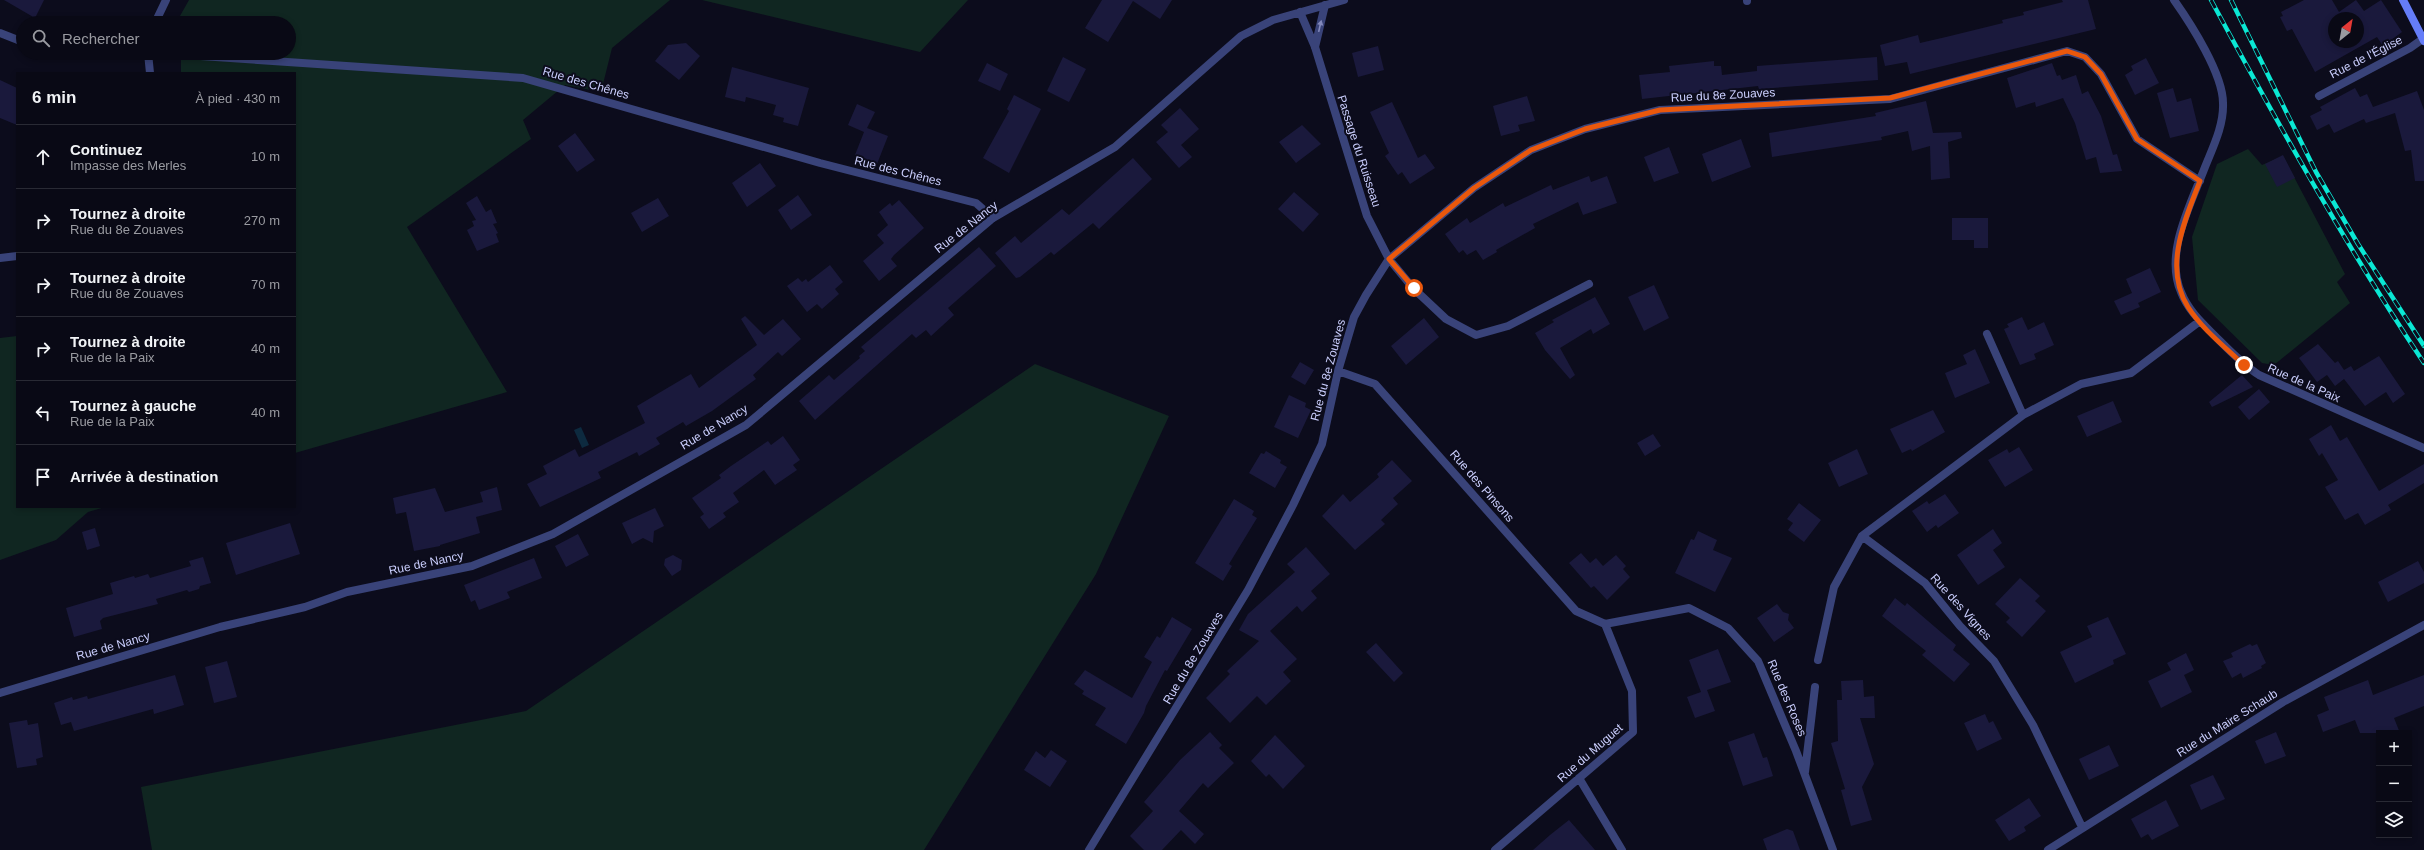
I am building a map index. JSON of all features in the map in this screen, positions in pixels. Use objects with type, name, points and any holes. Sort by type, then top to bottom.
[{"type":"street","points":[[158,16],[166,0]]},
{"type":"street","name":"Rue de Nancy","points":[[0,693],[212,630],[305,607],[347,592],[472,566],[553,534],[746,425],[993,218],[1115,147],[1241,36],[1262,24],[1344,0]]},
{"type":"street","name":"Rue de la Paix","points":[[2174,0],[2204,49],[2220,86],[2224,102],[2218,134],[2179,240],[2176,271],[2180,292],[2200,321],[2244,365],[2259,376],[2424,448]]},
{"type":"street","points":[[2403,0],[2424,39]]},
{"type":"street","points":[[1315,47],[1325,5]]},
{"type":"street","name":"Passage du Ruisseau","points":[[1300,12],[1315,47],[1367,216],[1389,259],[1414,288],[1446,319],[1476,335],[1508,326],[1589,284]]},
{"type":"street","points":[[0,33],[16,39]]},
{"type":"street","name":"Rue de l'Église","points":[[2318,96],[2410,48],[2424,39]]},
{"type":"street","name":"Rue du 8e Zouaves","points":[[1090,850],[1248,590],[1293,505],[1322,444],[1338,371],[1354,317],[1389,259],[1474,188],[1531,150],[1585,129],[1660,110],[1890,98],[2067,51],[2085,57],[2101,74],[2137,139],[2200,181]]},
{"type":"street","points":[[149,60],[150,72]]},
{"type":"street","name":"Rue des Chênes","points":[[259,60],[523,78],[820,163],[976,203],[993,218]]},
{"type":"street","points":[[0,258],[16,256]]},
{"type":"street","points":[[1818,660],[1834,587],[1862,536],[2023,415],[2081,384],[2131,373],[2200,321]]},
{"type":"street","points":[[1987,334],[2023,415]]},
{"type":"street","name":"Rue des Pinsons","points":[[1338,371],[1376,384],[1576,611],[1605,624]]},
{"type":"street","name":"Rue des Vignes","points":[[1862,536],[1925,583],[1960,626],[1994,662],[2033,725],[2082,827]]},
{"type":"street","name":"Rue des Roses","points":[[1605,624],[1689,608],[1728,628],[1758,661],[1804,773],[1833,850]]},
{"type":"street","name":"Rue du Muguet","points":[[1495,850],[1633,732],[1632,691],[1605,624]]},
{"type":"street","name":"Rue du Maire Schaub","points":[[2048,850],[2082,827],[2283,702],[2424,625]]},
{"type":"street","name":"Rue des Roses","points":[[1804,773],[1815,687]]},
{"type":"street","points":[[1579,778],[1622,850]]},
{"type":"green space","points":[[189,0],[670,0],[612,48],[601,92],[565,85],[523,120],[531,139],[407,227],[507,392],[296,453],[296,72],[181,72],[181,60],[296,60],[296,16],[180,16]]},
{"type":"green space","points":[[702,0],[968,0],[920,52]]},
{"type":"green space","points":[[2248,149],[2262,165],[2283,156],[2345,274],[2337,282],[2350,303],[2274,365],[2262,363],[2198,300],[2192,237],[2217,164]]},
{"type":"green space","points":[[16,336],[16,508],[102,508],[88,512],[56,540],[0,560],[0,338]]},
{"type":"green space","points":[[1035,364],[1169,416],[1096,574],[924,850],[152,850],[141,787],[526,711]]},
{"type":"water","points":[[581,427],[589,445],[582,448],[574,430]]},
{"type":"building","points":[[4,0],[44,0],[36,16],[32,16]]},
{"type":"building","points":[[1102,0],[1172,0],[1160,19],[1133,1],[1108,42],[1085,28]]},
{"type":"building","points":[[2062,0],[2088,0],[2096,29],[1910,74],[1907,62],[1885,66],[1880,45],[1918,35],[1920,43],[2003,23],[2002,20],[2024,15],[2023,12],[2063,2]]},
{"type":"building","points":[[2304,0],[2332,0],[2339,12],[2328,12],[2328,48],[2358,48],[2315,72],[2292,29],[2287,31],[2280,17],[2283,16],[2281,12]]},
{"type":"building","points":[[2356,0],[2364,11],[2381,0],[2402,32],[2383,46],[2377,37],[2364,44],[2364,12],[2339,12]]},
{"type":"building","points":[[686,43],[700,56],[679,80],[655,61],[668,45]]},
{"type":"building","points":[[1378,46],[1384,70],[1358,77],[1352,53]]},
{"type":"building","points":[[1063,57],[1086,69],[1069,102],[1047,91]]},
{"type":"building","points":[[1877,57],[1878,80],[1759,89],[1758,86],[1642,99],[1639,75],[1670,72],[1669,66],[1714,61],[1714,66],[1721,66],[1722,75],[1757,71],[1757,66]]},
{"type":"building","points":[[2146,58],[2159,83],[2135,95],[2125,75],[2133,70],[2131,66]]},
{"type":"building","points":[[987,63],[1008,74],[1000,91],[978,81]]},
{"type":"building","points":[[2052,63],[2057,76],[2060,75],[2062,80],[2076,75],[2082,94],[2088,91],[2101,116],[2113,155],[2117,154],[2122,171],[2100,173],[2096,157],[2086,160],[2075,123],[2063,98],[2036,107],[2035,102],[2016,108],[2007,78]]},
{"type":"building","points":[[732,67],[809,88],[798,126],[783,122],[784,118],[773,115],[776,105],[746,97],[745,102],[725,97]]},
{"type":"building","points":[[0,80],[16,88],[16,125],[0,118]]},
{"type":"building","points":[[2173,88],[2177,102],[2191,98],[2199,131],[2170,138],[2157,93]]},
{"type":"building","points":[[2355,88],[2360,97],[2367,94],[2373,107],[2417,91],[2424,110],[2424,181],[2415,181],[2411,150],[2405,151],[2395,113],[2366,123],[2364,119],[2334,133],[2329,124],[2317,130],[2310,116],[2322,110],[2320,107]]},
{"type":"building","points":[[1014,95],[1041,109],[1009,173],[983,158],[1009,111],[1007,109]]},
{"type":"building","points":[[1527,96],[1535,121],[1518,125],[1520,131],[1501,136],[1493,106]]},
{"type":"building","points":[[1926,101],[1933,133],[1961,132],[1962,138],[1948,142],[1950,178],[1931,180],[1930,146],[1912,151],[1908,131],[1881,137],[1882,140],[1772,157],[1769,133],[1876,116],[1875,113]]},
{"type":"building","points":[[1392,102],[1418,158],[1425,154],[1435,168],[1410,184],[1402,172],[1398,175],[1385,156],[1389,153],[1370,112]]},
{"type":"building","points":[[857,104],[875,112],[867,128],[888,136],[877,164],[855,155],[864,132],[848,125]]},
{"type":"building","points":[[1180,108],[1199,129],[1181,145],[1192,157],[1179,168],[1156,142],[1168,132],[1161,125]]},
{"type":"building","points":[[1302,125],[1321,144],[1296,163],[1279,142]]},
{"type":"building","points":[[575,133],[595,160],[577,172],[558,146]]},
{"type":"building","points":[[1741,139],[1751,167],[1712,182],[1702,154]]},
{"type":"building","points":[[1669,147],[1679,173],[1654,182],[1644,157]]},
{"type":"building","points":[[2283,155],[2295,178],[2277,187],[2265,164]]},
{"type":"building","points":[[1133,158],[1152,179],[1099,229],[1093,223],[1054,255],[1051,252],[1020,277],[1016,278],[995,253],[1015,236],[1021,243],[1062,209],[1069,215]]},
{"type":"building","points":[[760,163],[776,186],[747,207],[732,183]]},
{"type":"building","points":[[1589,176],[1591,182],[1607,176],[1617,203],[1583,215],[1578,202],[1533,224],[1535,228],[1496,250],[1497,252],[1483,260],[1476,250],[1467,255],[1463,250],[1459,253],[1445,234],[1467,218],[1470,223],[1503,203],[1505,207],[1551,185],[1553,190]]},
{"type":"building","points":[[1294,192],[1319,214],[1303,232],[1278,209]]},
{"type":"building","points":[[798,195],[812,215],[791,230],[778,210]]},
{"type":"building","points":[[477,196],[486,212],[491,209],[497,223],[493,224],[498,233],[496,234],[499,242],[477,251],[467,230],[474,226],[472,221],[476,220],[466,203]]},
{"type":"building","points":[[658,198],[669,216],[642,232],[631,213]]},
{"type":"building","points":[[899,200],[924,228],[894,255],[891,259],[897,266],[879,281],[863,261],[884,243],[877,235],[888,225],[879,212],[890,203],[892,206]]},
{"type":"building","points":[[1952,218],[1988,218],[1988,248],[1974,248],[1974,240],[1952,240]]},
{"type":"building","points":[[979,247],[996,266],[948,308],[954,315],[931,336],[926,330],[916,338],[912,334],[815,420],[799,401],[829,375],[834,380],[860,358],[859,356],[865,351],[861,347]]},
{"type":"building","points":[[830,265],[843,282],[835,289],[839,294],[822,309],[817,304],[807,312],[787,286],[798,278],[802,282],[806,279],[808,282]]},
{"type":"building","points":[[2150,268],[2161,292],[2138,303],[2140,307],[2121,315],[2114,301],[2132,293],[2126,279]]},
{"type":"building","points":[[1654,285],[1669,318],[1644,331],[1628,297]]},
{"type":"building","points":[[1595,297],[1610,324],[1593,334],[1591,329],[1560,348],[1575,375],[1570,379],[1545,350],[1535,333],[1554,322],[1552,320]]},
{"type":"building","points":[[745,316],[764,335],[783,319],[801,339],[782,356],[778,352],[753,375],[756,379],[712,411],[686,426],[683,422],[656,438],[660,444],[639,456],[637,452],[598,472],[601,478],[540,507],[527,484],[547,474],[543,466],[575,449],[579,457],[645,423],[637,406],[691,374],[699,388],[757,345],[741,319]]},
{"type":"building","points":[[2022,317],[2028,330],[2044,322],[2054,345],[2034,354],[2036,359],[2020,365],[2004,329],[2009,327],[2007,324]]},
{"type":"building","points":[[1424,318],[1439,337],[1406,365],[1391,346]]},
{"type":"building","points":[[2318,344],[2335,363],[2338,361],[2344,370],[2351,366],[2354,371],[2379,356],[2405,394],[2393,403],[2386,392],[2365,406],[2344,379],[2335,386],[2327,375],[2317,382],[2299,358]]},
{"type":"building","points":[[1975,349],[1990,383],[1955,398],[1945,373],[1967,364],[1963,355]]},
{"type":"building","points":[[1300,362],[1314,370],[1305,385],[1291,377]]},
{"type":"building","points":[[2242,375],[2253,387],[2212,407],[2209,402]]},
{"type":"building","points":[[2259,389],[2270,402],[2249,420],[2238,407]]},
{"type":"building","points":[[1289,395],[1306,403],[1305,407],[1311,410],[1298,438],[1274,427]]},
{"type":"building","points":[[2113,401],[2122,422],[2087,437],[2077,416]]},
{"type":"building","points":[[1933,410],[1945,432],[1912,451],[1911,449],[1902,453],[1890,429]]},
{"type":"building","points":[[2331,425],[2340,441],[2347,437],[2379,491],[2424,464],[2424,483],[2388,505],[2391,510],[2365,525],[2358,513],[2345,520],[2325,487],[2338,480],[2322,453],[2319,456],[2309,439]]},
{"type":"building","points":[[1653,434],[1661,446],[1645,456],[1637,443]]},
{"type":"building","points":[[783,436],[800,460],[793,465],[797,470],[775,485],[764,470],[733,493],[739,502],[723,513],[726,517],[709,529],[700,517],[704,514],[692,498],[721,478],[719,475],[731,466],[768,441],[771,445]]},
{"type":"building","points":[[2019,447],[2033,470],[2005,487],[1988,460],[2007,449],[2009,453]]},
{"type":"building","points":[[1857,449],[1868,474],[1839,487],[1828,463]]},
{"type":"building","points":[[1266,451],[1281,460],[1280,463],[1287,467],[1275,488],[1249,473],[1261,453],[1264,454]]},
{"type":"building","points":[[1392,460],[1412,481],[1393,498],[1398,504],[1381,520],[1385,524],[1355,550],[1322,516],[1343,494],[1350,502],[1379,477],[1377,474]]},
{"type":"building","points":[[497,487],[502,510],[476,517],[480,533],[440,546],[414,551],[406,512],[396,514],[393,498],[435,488],[445,512],[483,502],[480,492]]},
{"type":"building","points":[[1945,494],[1959,513],[1938,528],[1936,525],[1927,532],[1912,511],[1927,501],[1929,504]]},
{"type":"building","points":[[1234,499],[1254,511],[1252,515],[1257,518],[1229,564],[1232,566],[1223,581],[1195,563]]},
{"type":"building","points":[[1799,503],[1821,520],[1804,542],[1788,530],[1793,523],[1787,519]]},
{"type":"building","points":[[655,508],[664,526],[654,531],[653,543],[643,538],[632,544],[622,523]]},
{"type":"building","points":[[290,523],[300,554],[236,575],[226,543]]},
{"type":"building","points":[[95,528],[100,546],[87,550],[82,532]]},
{"type":"building","points":[[1993,529],[2002,543],[1993,550],[2005,567],[1978,585],[1957,555]]},
{"type":"building","points":[[1698,531],[1717,540],[1713,550],[1732,558],[1715,592],[1675,573],[1691,539],[1694,540]]},
{"type":"building","points":[[578,534],[589,555],[566,567],[555,546]]},
{"type":"building","points":[[1306,547],[1330,574],[1311,591],[1317,598],[1302,612],[1297,606],[1270,631],[1297,659],[1283,672],[1291,681],[1266,705],[1257,696],[1230,723],[1206,698],[1230,674],[1227,671],[1259,641],[1239,630],[1248,614],[1295,572],[1287,564]]},
{"type":"building","points":[[1581,553],[1590,563],[1596,558],[1603,566],[1616,555],[1626,566],[1623,569],[1630,577],[1607,600],[1594,586],[1591,588],[1569,563]]},
{"type":"building","points":[[673,555],[682,560],[681,570],[672,576],[664,565],[665,559]]},
{"type":"building","points":[[203,557],[211,583],[200,586],[199,589],[189,592],[187,590],[156,599],[158,604],[103,618],[100,621],[102,629],[74,637],[66,608],[113,594],[110,583],[134,576],[135,578],[148,574],[150,578],[191,566],[189,561]]},
{"type":"building","points":[[534,558],[542,578],[507,592],[510,598],[479,610],[475,600],[471,602],[464,585]]},
{"type":"building","points":[[2418,561],[2424,572],[2424,583],[2388,602],[2378,582]]},
{"type":"building","points":[[2020,578],[2040,596],[2035,601],[2046,611],[2022,637],[2006,622],[2010,618],[1995,604]]},
{"type":"building","points":[[1895,598],[1905,606],[1907,603],[1956,645],[1953,650],[1970,664],[1954,682],[1922,655],[1926,651],[1882,616]]},
{"type":"building","points":[[1777,604],[1783,612],[1789,614],[1788,620],[1794,628],[1774,642],[1757,618]]},
{"type":"building","points":[[1172,617],[1192,629],[1167,671],[1165,670],[1146,706],[1144,713],[1126,744],[1095,725],[1106,708],[1082,694],[1084,691],[1074,684],[1085,670],[1132,698],[1152,662],[1144,657],[1157,636],[1160,638]]},
{"type":"building","points":[[2108,617],[2126,654],[2113,660],[2114,664],[2075,683],[2060,652],[2092,637],[2087,626]]},
{"type":"building","points":[[1376,643],[1403,673],[1394,682],[1366,652]]},
{"type":"building","points":[[2250,644],[2252,646],[2257,644],[2266,663],[2261,666],[2262,668],[2243,678],[2241,673],[2232,678],[2223,661],[2233,657],[2231,653]]},
{"type":"building","points":[[1718,649],[1731,682],[1707,690],[1715,711],[1695,718],[1687,697],[1701,692],[1689,660]]},
{"type":"building","points":[[2186,653],[2194,670],[2184,675],[2192,692],[2161,708],[2148,681],[2171,670],[2167,663]]},
{"type":"building","points":[[227,661],[237,697],[214,703],[205,667]]},
{"type":"building","points":[[175,675],[184,705],[154,714],[153,709],[74,731],[71,722],[61,725],[54,703],[72,697],[73,700],[87,696],[88,699]]},
{"type":"building","points":[[2424,675],[2424,706],[2394,718],[2399,730],[2376,730],[2376,733],[2360,733],[2355,720],[2323,732],[2317,715],[2329,710],[2324,697],[2368,680],[2373,695]]},
{"type":"building","points":[[1863,680],[1864,697],[1874,696],[1875,718],[1860,718],[1874,764],[1862,787],[1872,820],[1851,826],[1841,790],[1845,789],[1831,743],[1838,741],[1837,700],[1842,700],[1841,681]]},
{"type":"building","points":[[1985,714],[1989,723],[1993,721],[2002,739],[1977,751],[1964,723]]},
{"type":"building","points":[[27,720],[28,725],[38,723],[43,757],[36,759],[37,765],[17,768],[9,723]]},
{"type":"building","points":[[1210,732],[1222,745],[1219,748],[1234,763],[1208,788],[1203,783],[1179,811],[1204,834],[1195,844],[1181,830],[1162,850],[1144,850],[1130,836],[1153,811],[1144,802],[1180,760]]},
{"type":"building","points":[[2276,732],[2286,756],[2265,764],[2255,741]]},
{"type":"building","points":[[1754,733],[1763,758],[1767,757],[1773,776],[1743,786],[1728,742]]},
{"type":"building","points":[[1275,735],[1305,766],[1283,789],[1269,774],[1266,777],[1251,761]]},
{"type":"building","points":[[2109,745],[2119,766],[2089,780],[2079,759]]},
{"type":"building","points":[[1051,750],[1067,761],[1050,787],[1024,770],[1036,751],[1045,758]]},
{"type":"building","points":[[2213,775],[2225,799],[2201,810],[2190,785]]},
{"type":"building","points":[[2029,798],[2041,816],[2024,827],[2026,831],[2009,841],[1995,820]]},
{"type":"building","points":[[2166,800],[2179,826],[2152,840],[2148,834],[2141,838],[2131,819]]},
{"type":"building","points":[[1569,820],[1595,850],[1533,850],[1550,835]]},
{"type":"building","points":[[1787,829],[1793,831],[1800,850],[1767,850],[1763,839]]},
{"type":"railway","points":[[2211,0],[2313,184],[2367,274],[2424,363]]},
{"type":"railway","points":[[2231,0],[2316,172],[2358,244],[2424,346]]},
{"type":"route","points":[[1414,288],[1389,259],[1474,188],[1531,150],[1585,129],[1660,110],[1890,98],[2067,51],[2085,57],[2101,74],[2137,139],[2200,181],[2184,221],[2179,240],[2176,271],[2180,292],[2200,321],[2244,365]]}]
